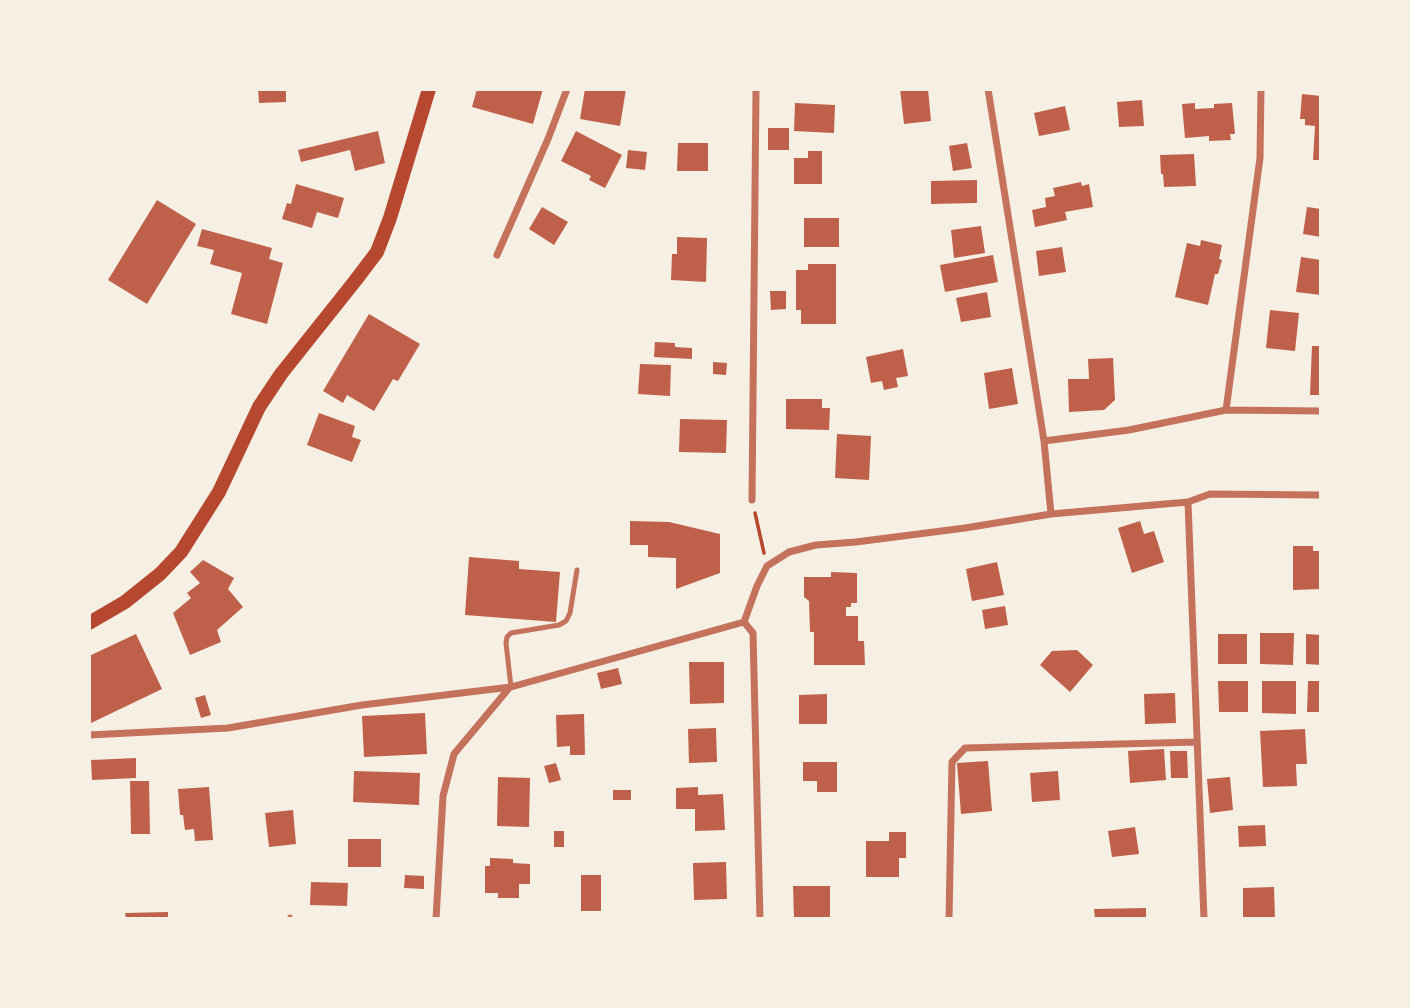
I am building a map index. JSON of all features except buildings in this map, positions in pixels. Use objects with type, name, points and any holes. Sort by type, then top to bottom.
[{"type":"main road","points":[[89,623],[125,602],[160,574],[181,552],[219,492],[259,407],[295,356],[377,252],[429,89]]},
{"type":"street","points":[[497,255],[567,89]]},
{"type":"street","points":[[752,500],[756,89]]},
{"type":"street","points":[[988,89],[1044,441],[1051,514]]},
{"type":"street","points":[[1226,410],[1260,158],[1261,89]]},
{"type":"street","points":[[1044,441],[1129,430],[1226,410],[1321,411]]},
{"type":"street","points":[[744,622],[766,566],[789,552],[816,545],[965,528],[1051,514],[1188,502],[1210,494],[1321,495]]},
{"type":"street","points":[[1188,502],[1203,919]]},
{"type":"street","points":[[89,735],[228,728],[362,705],[510,687],[744,622]]},
{"type":"street","points":[[744,622],[753,633],[760,919]]},
{"type":"street","points":[[436,919],[443,796],[454,754],[510,687]]},
{"type":"street","points":[[948,919],[952,762],[965,748],[1197,742]]},
{"type":"lane","points":[[510,687],[507,637],[511,633],[559,625],[566,621],[570,613],[577,570]]},
{"type":"path","points":[[752,500],[766,566]]}]
